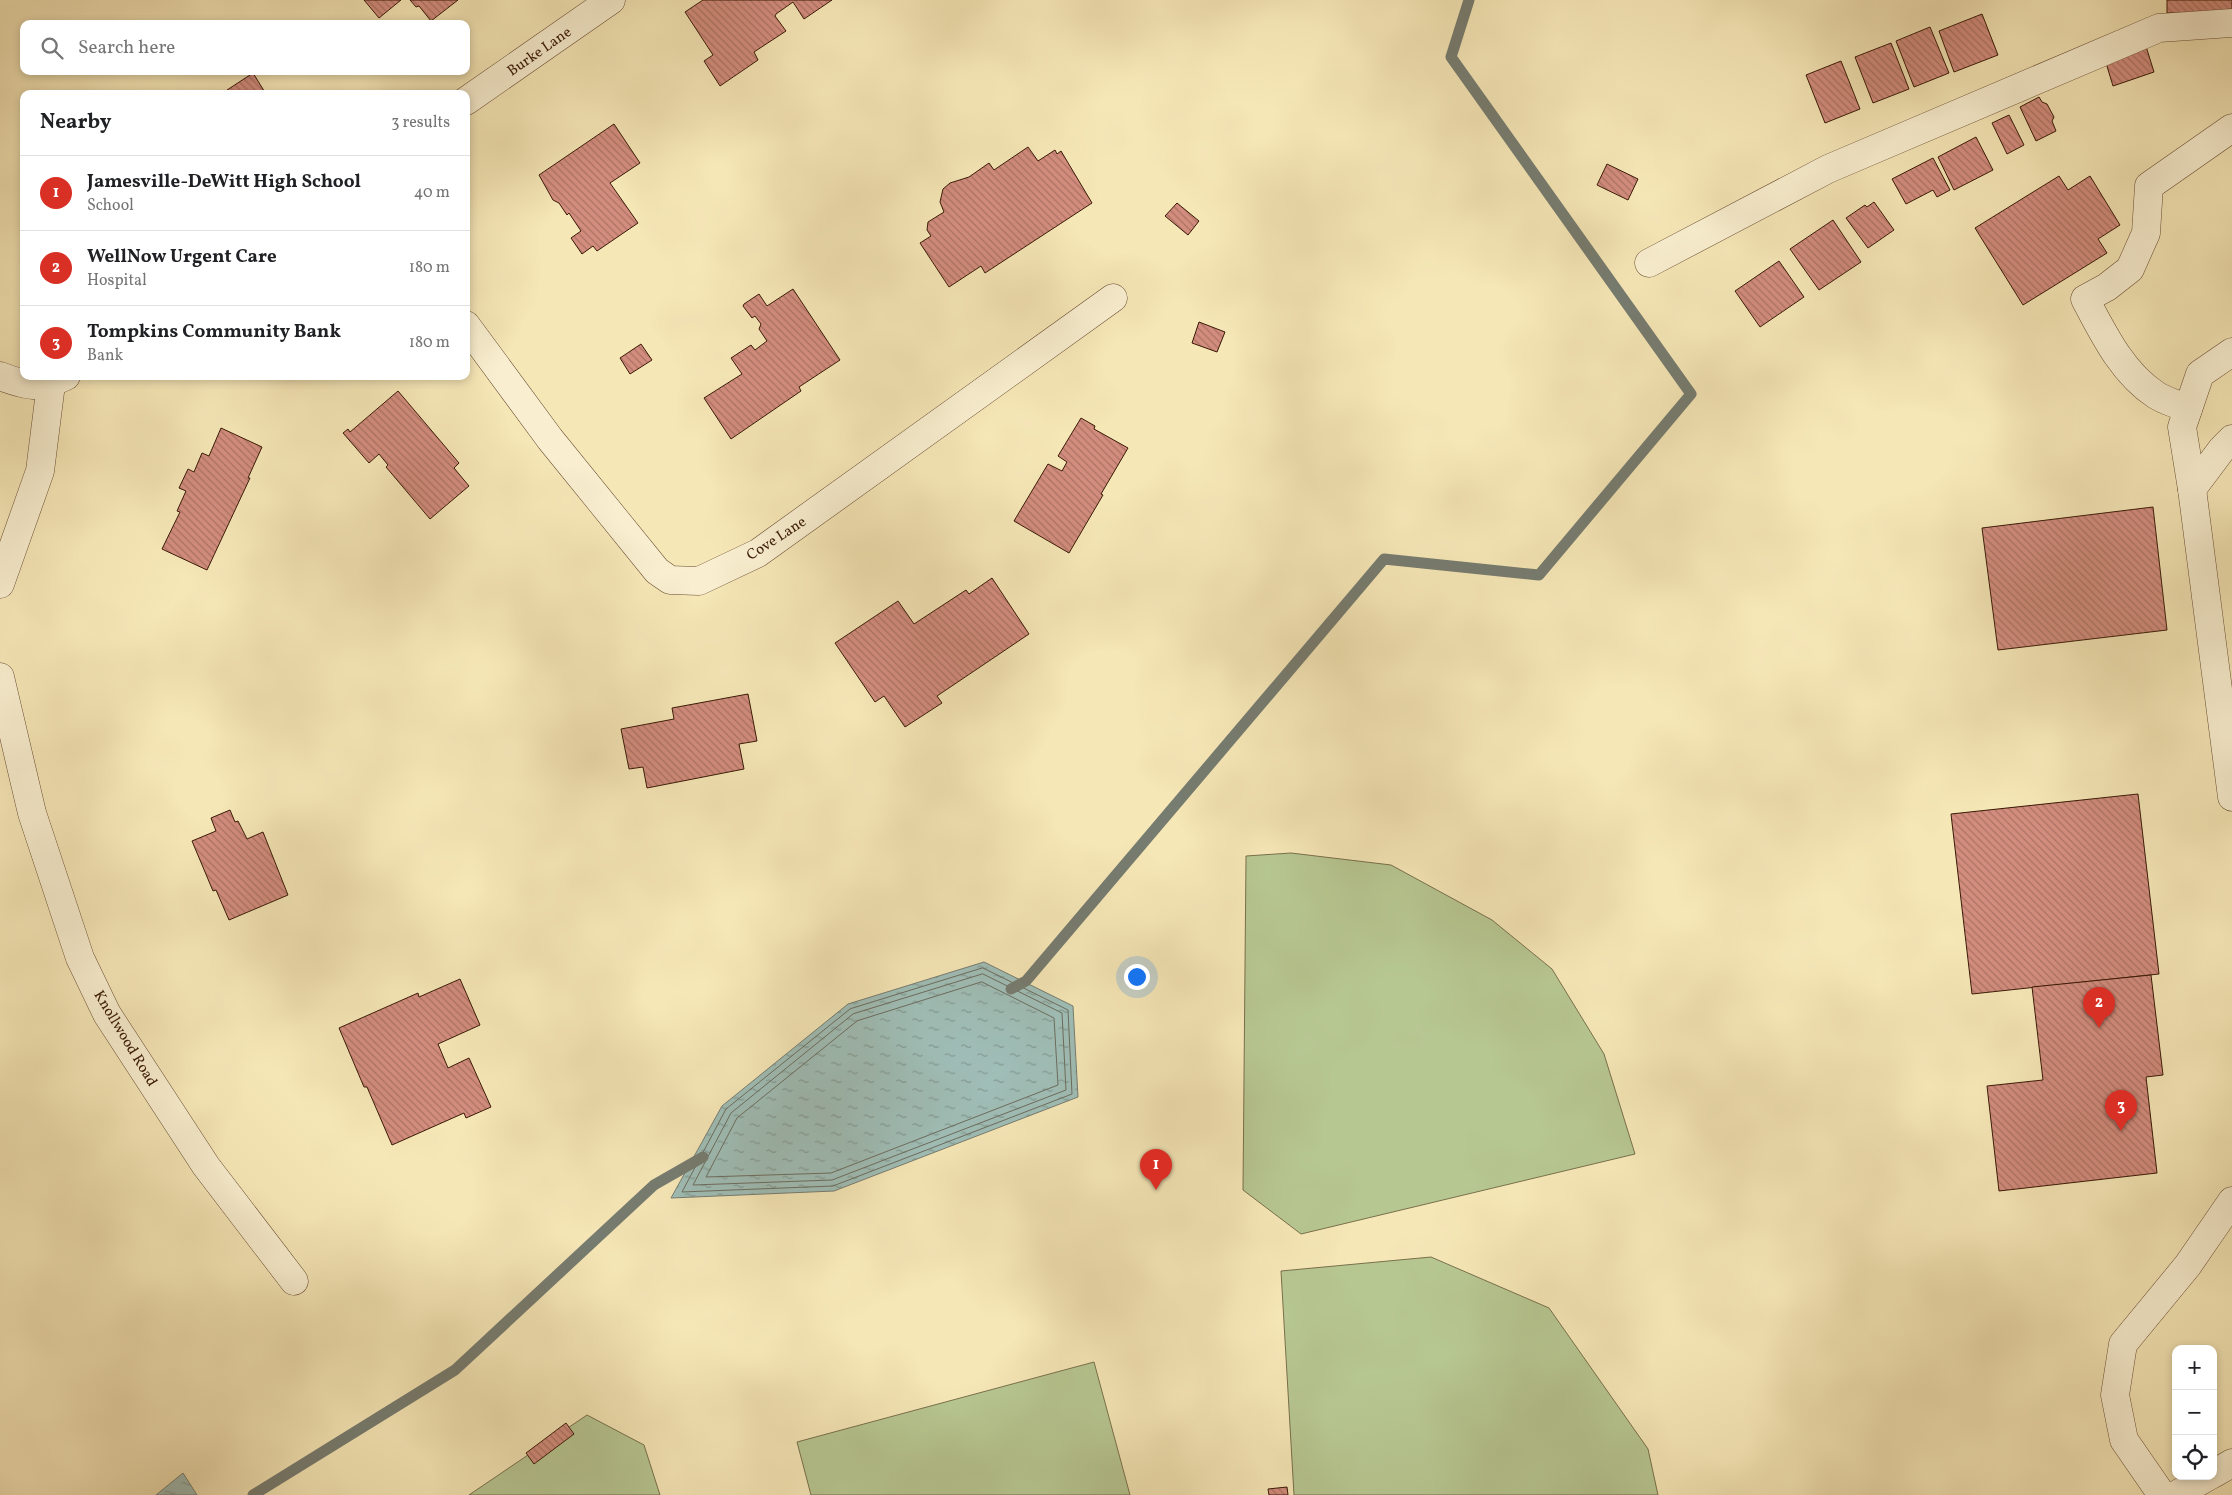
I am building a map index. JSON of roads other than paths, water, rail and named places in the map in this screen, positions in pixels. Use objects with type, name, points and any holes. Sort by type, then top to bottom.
[{"type":"street","name":"Burke Lane","points":[[470,98],[612,0]]},
{"type":"street","points":[[1649,263],[1828,169],[2159,28],[2232,24]]},
{"type":"street","points":[[2188,409],[2156,396],[2134,376],[2108,342],[2084,300],[2106,287],[2130,269],[2146,233],[2148,186],[2232,128]]},
{"type":"street","name":"Cove Lane","points":[[470,330],[550,439],[657,571],[670,580],[699,581],[758,553],[1113,298]]},
{"type":"street","points":[[2232,352],[2200,374],[2182,427],[2192,489],[2232,797]]},
{"type":"street","points":[[0,376],[26,386],[58,380],[40,470],[0,584]]},
{"type":"street","points":[[2192,489],[2222,449],[2232,439]]},
{"type":"street","name":"Knollwood Road","points":[[0,676],[32,813],[80,958],[107,1014],[206,1166],[294,1281]]},
{"type":"street","points":[[2162,1495],[2124,1440],[2115,1395],[2123,1344],[2188,1265],[2232,1201]]},
{"type":"street","points":[[2217,1472],[2232,1463]]},
{"type":"street","points":[[2176,1495],[2202,1480]]},
{"type":"water","points":[[984,962],[1073,1006],[1078,1097],[834,1191],[671,1198],[722,1106],[848,1004]]},
{"type":"water","points":[[183,1473],[197,1495],[156,1495]]},
{"type":"waterway","points":[[1011,989],[1026,981],[1384,559],[1539,575],[1691,394],[1451,57],[1469,0]]},
{"type":"waterway","points":[[253,1495],[455,1370],[654,1185],[703,1157]]},
{"type":"place","name":"WellNow Urgent Care","points":[[2099,1028]]},
{"type":"place","name":"Tompkins Community Bank","points":[[2121,1131]]},
{"type":"place","name":"Jamesville-DeWitt High School","points":[[1156,1190]]}]
